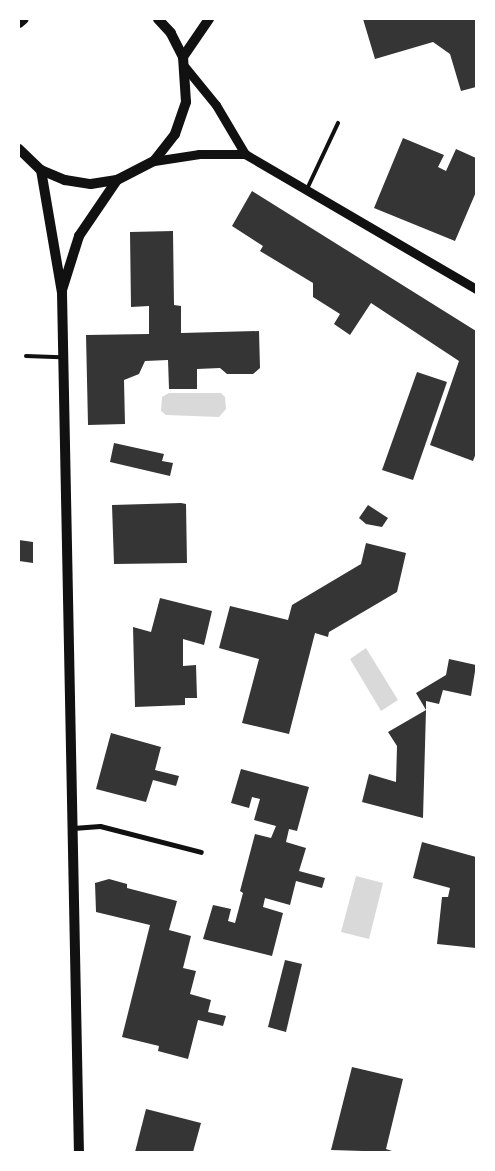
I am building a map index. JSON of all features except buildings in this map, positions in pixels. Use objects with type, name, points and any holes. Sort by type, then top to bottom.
[{"type":"main road","points":[[19,23],[24,19]]},
{"type":"main road","points":[[19,149],[30,162],[41,170],[65,180],[91,184],[117,180],[154,161],[175,134],[186,102],[184,62],[171,33],[158,19]]},
{"type":"main road","points":[[184,62],[209,19]]},
{"type":"main road","points":[[19,162],[30,162]]},
{"type":"main road","points":[[41,170],[62,294],[61,357],[67,469],[78,1152]]},
{"type":"main road","points":[[62,294],[79,236],[117,180]]},
{"type":"street","points":[[184,62],[216,105],[246,154],[306,191],[476,289]]},
{"type":"street","points":[[154,161],[199,154],[246,154]]},
{"type":"street","points":[[73,828],[100,826],[201,852]]},
{"type":"lane","points":[[306,191],[338,124]]},
{"type":"lane","points":[[26,356],[61,357]]},
{"type":"shaded area","points":[[169,393],[221,393],[225,397],[226,409],[219,417],[166,415],[161,411],[162,397]]},
{"type":"shaded area","points":[[366,648],[398,700],[381,711],[350,659]]},
{"type":"shaded area","points":[[356,876],[383,883],[369,939],[341,932]]}]
